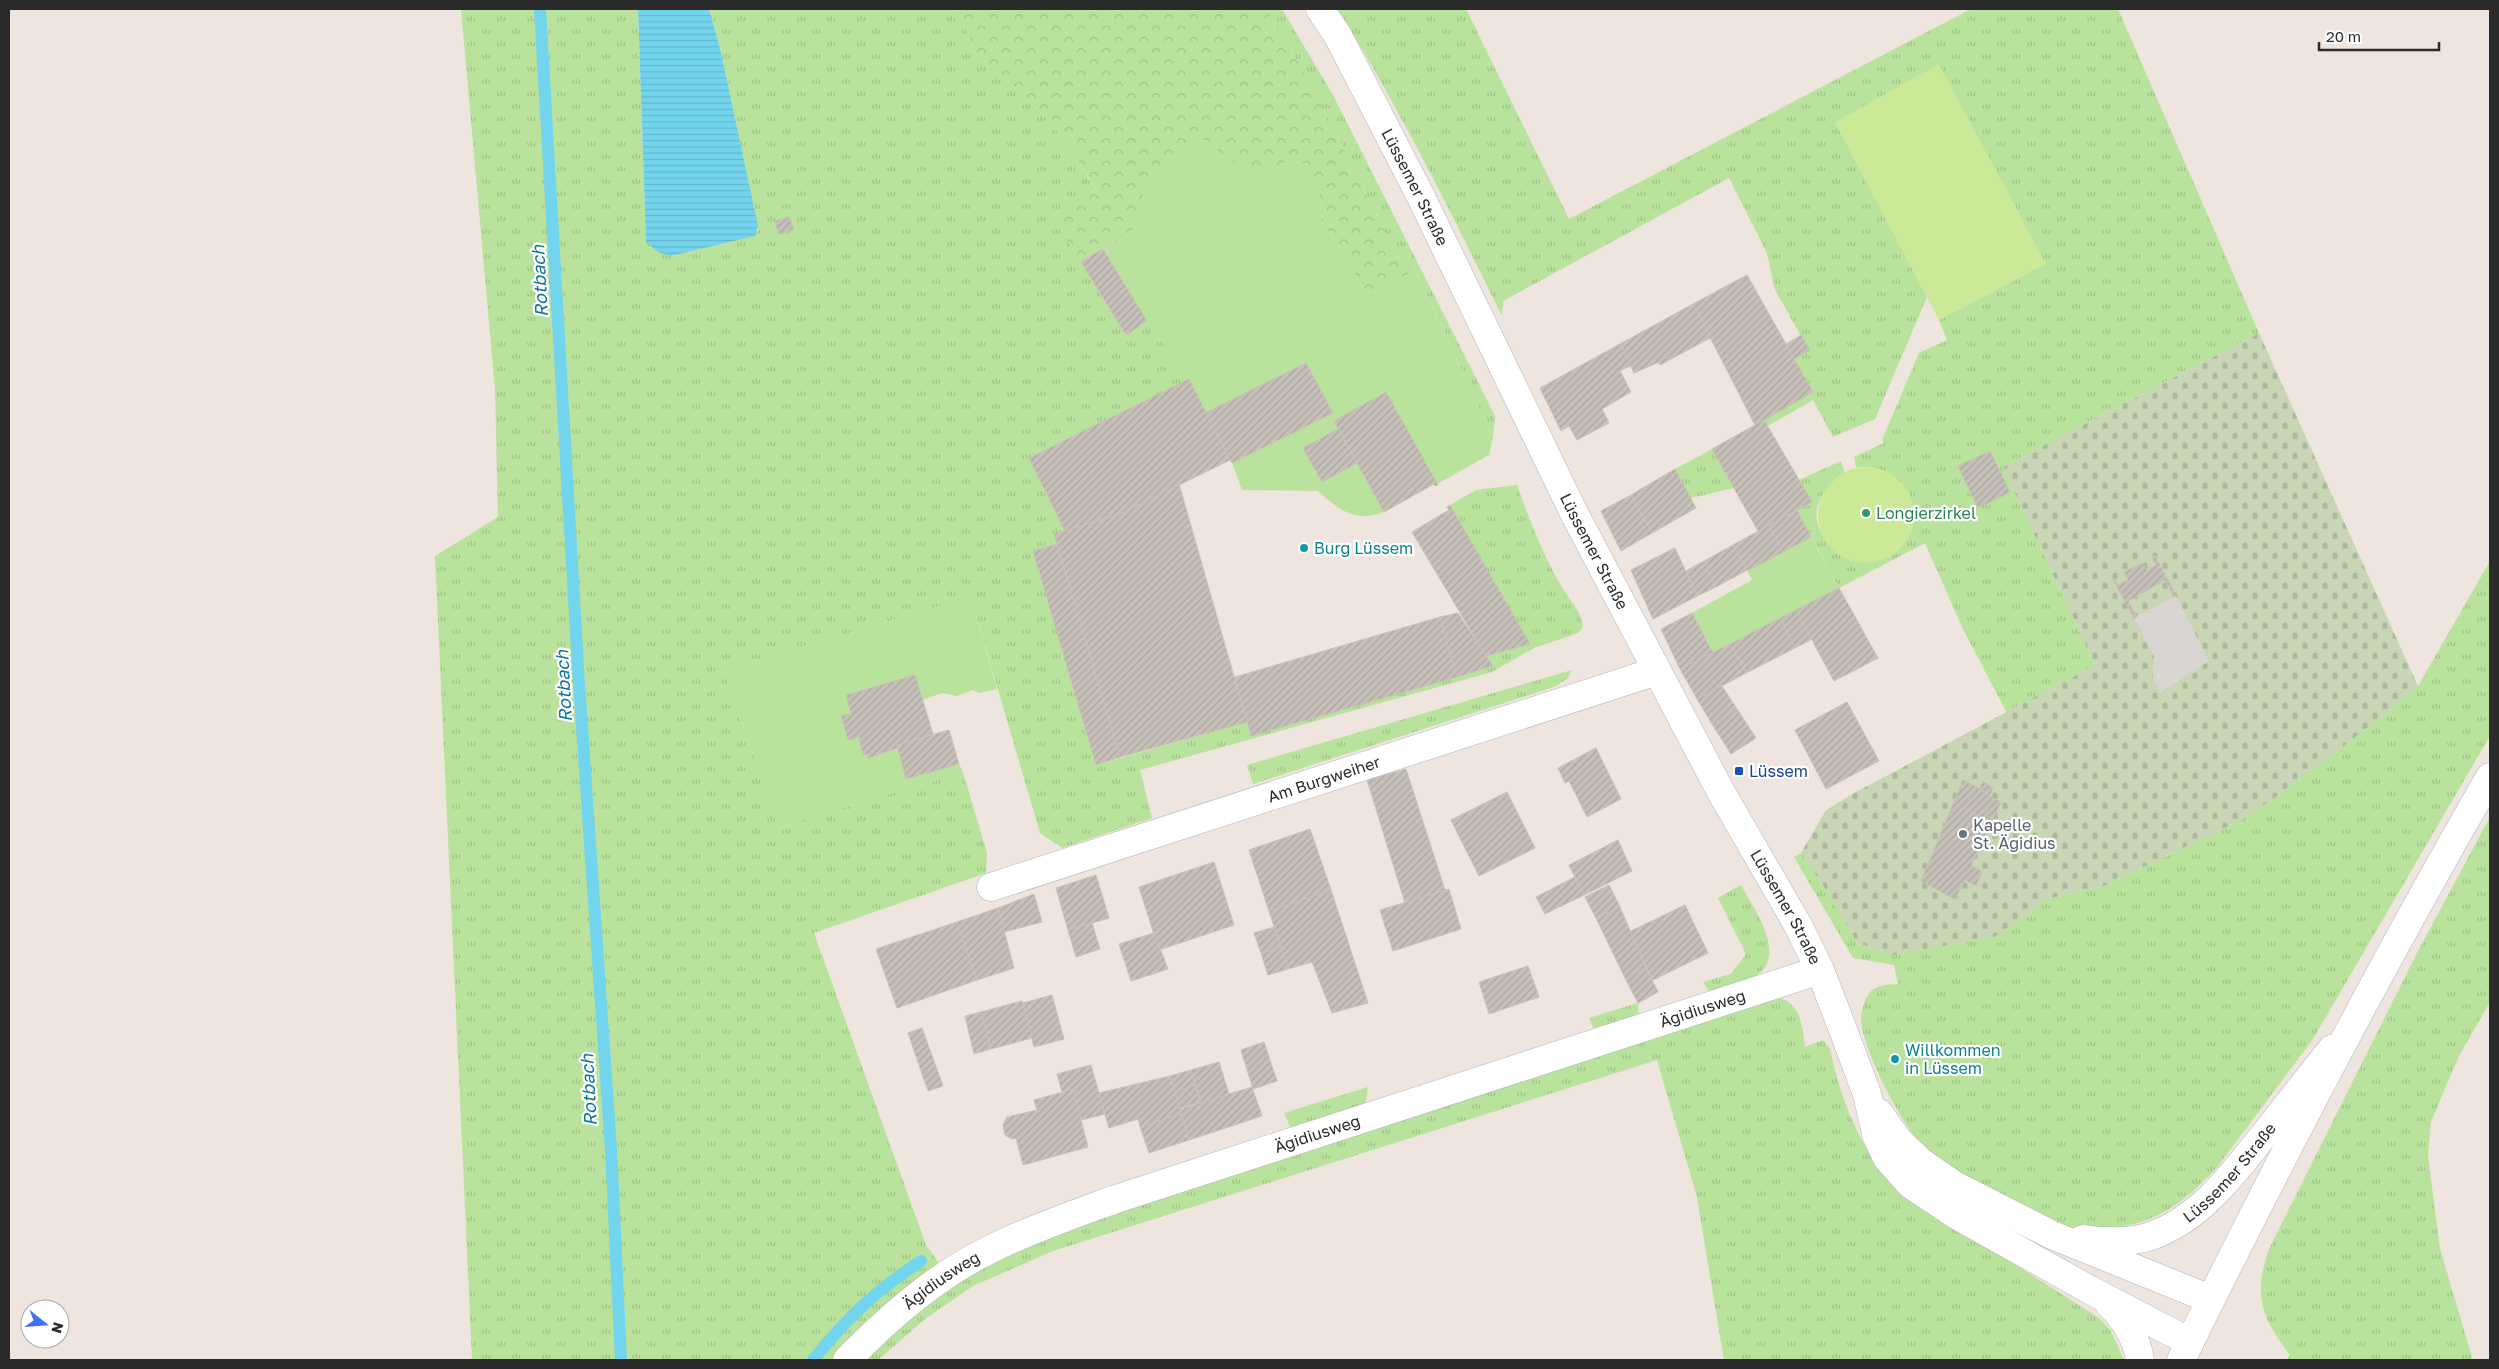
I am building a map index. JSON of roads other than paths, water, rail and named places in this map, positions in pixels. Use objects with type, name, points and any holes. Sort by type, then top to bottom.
[{"type":"street","name":"Lüssemer Straße","points":[[1320,9],[1338,36],[1417,188],[1574,513],[1721,792],[1796,922],[1820,970],[1867,1094],[1877,1137],[1887,1158],[1910,1184],[1958,1216],[2090,1290],[2186,1351]]},
{"type":"street","name":"Am Burgweiher","points":[[991,888],[1657,671]]},
{"type":"street","points":[[2186,1351],[2210,1299],[2358,1016],[2490,777]]},
{"type":"street","name":"Ägidiusweg","points":[[847,1360],[901,1309],[956,1268],[994,1247],[1049,1223],[1116,1199],[1820,970]]},
{"type":"street","name":"Lüssemer Straße","points":[[2052,1234],[2090,1240],[2131,1240],[2150,1236],[2175,1225],[2190,1215],[2205,1204],[2239,1165],[2358,1016]]},
{"type":"street","name":"Lüssemer Straße","points":[[1867,1094],[1897,1139],[1921,1162],[1954,1186],[2052,1234],[2210,1299]]},
{"type":"street","name":"Lüssemer Straße","points":[[2090,1290],[2121,1316],[2136,1343],[2140,1360]]},
{"type":"water","points":[[638,9],[709,9],[720,48],[758,226],[755,236],[670,256],[658,252],[646,242]]},
{"type":"waterway","name":"Rotbach","points":[[540,9],[578,668],[611,1150],[621,1360]]},
{"type":"waterway","points":[[813,1360],[863,1306],[921,1261]]},
{"type":"place","name":"Longierzirkel","points":[[1866,513]]},
{"type":"place","name":"Burg Lüssem","points":[[1304,548]]},
{"type":"place","name":"Lüssem","points":[[1739,771]]},
{"type":"place","name":"Kapelle St. Ägidius","points":[[1963,834]]},
{"type":"place","name":"Willkommen in Lüssem","points":[[1895,1059]]}]
